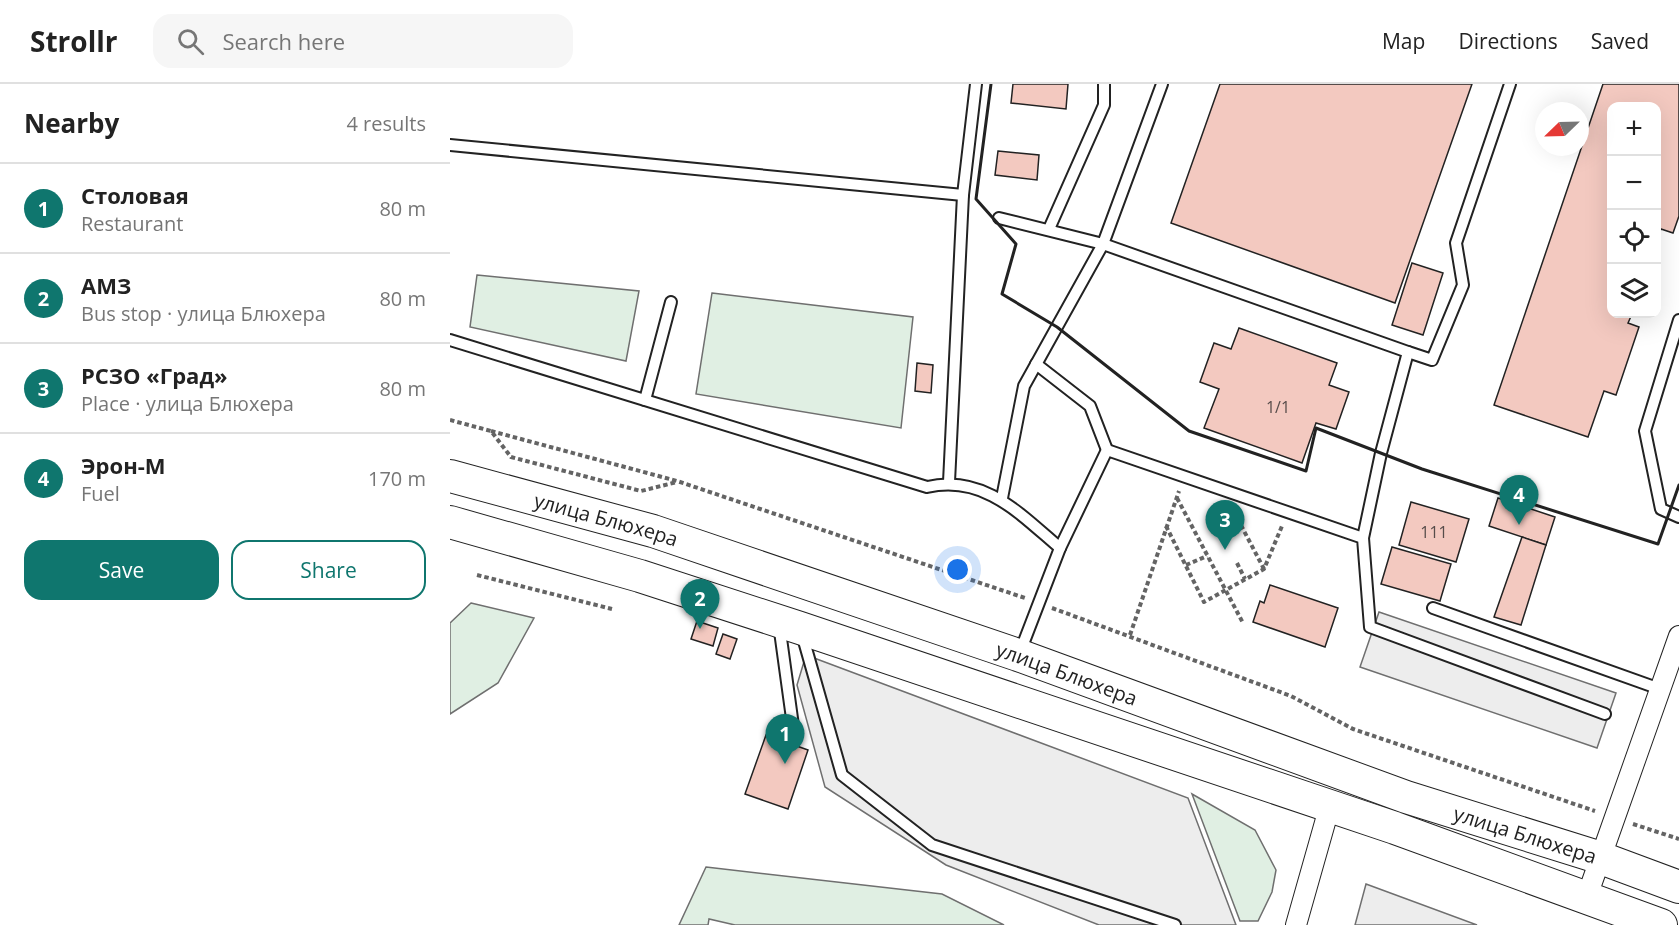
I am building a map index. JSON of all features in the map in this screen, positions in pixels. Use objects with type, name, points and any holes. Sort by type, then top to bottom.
[{"type":"main road","name":"улица Блюхера","points":[[450,476],[653,531],[1018,655],[1406,797],[1600,858],[1679,887]]},
{"type":"main road","name":"улица Блюхера","points":[[450,522],[686,590],[789,624],[1330,805],[1661,925]]},
{"type":"main road","points":[[1330,805],[1339,773]]},
{"type":"street","points":[[1586,898],[1679,636]]},
{"type":"street","points":[[1296,925],[1330,805]]},
{"type":"lane","points":[[949,482],[963,195],[976,84]]},
{"type":"lane","points":[[1049,229],[1104,105],[1104,84]]},
{"type":"lane","points":[[1002,498],[1024,386],[1103,244],[1162,84]]},
{"type":"lane","points":[[999,218],[1103,244],[1432,360],[1463,285],[1456,243],[1510,84]]},
{"type":"lane","points":[[450,145],[963,195]]},
{"type":"lane","points":[[645,400],[671,302]]},
{"type":"lane","points":[[1679,320],[1645,431],[1661,509],[1679,517]]},
{"type":"lane","points":[[450,340],[927,487],[949,482],[1002,498],[1060,548]]},
{"type":"lane","points":[[1408,352],[1381,453],[1363,538],[1370,627],[1605,714]]},
{"type":"lane","points":[[1018,655],[1060,548],[1107,450],[1090,406],[1036,364]]},
{"type":"lane","points":[[1107,450],[1184,474],[1363,538]]},
{"type":"lane","points":[[1433,608],[1660,689]]},
{"type":"lane","points":[[789,624],[794,733]]},
{"type":"lane","points":[[789,624],[842,775],[932,845],[1175,925]]},
{"type":"path","points":[[450,420],[677,482],[1038,603],[1291,696],[1353,729],[1679,839]]},
{"type":"path","points":[[491,431],[511,457],[641,491],[677,482]]},
{"type":"path","points":[[1130,635],[1184,474]]},
{"type":"path","points":[[1176,498],[1243,623]]},
{"type":"path","points":[[1234,512],[1264,569]]},
{"type":"path","points":[[1166,526],[1204,602],[1264,569],[1287,512]]},
{"type":"path","points":[[1186,565],[1207,555]]},
{"type":"path","points":[[1237,563],[1245,579]]},
{"type":"path","points":[[477,575],[612,609]]},
{"type":"green space","points":[[477,275],[639,291],[626,361],[470,327]]},
{"type":"green space","points":[[712,293],[913,317],[901,428],[696,394]]},
{"type":"green space","points":[[471,603],[534,618],[498,683],[450,714],[450,623]]},
{"type":"green space","points":[[1192,794],[1255,830],[1276,870],[1272,892],[1258,921],[1240,921]]},
{"type":"green space","points":[[706,867],[942,894],[1004,925],[735,925],[709,919],[708,925],[679,925]]},
{"type":"shaded area","points":[[1379,612],[1616,693],[1597,748],[1360,667]]},
{"type":"shaded area","points":[[806,655],[1188,798],[1236,925],[1099,925],[946,865],[825,787],[797,685]]},
{"type":"shaded area","points":[[1366,884],[1477,925],[1355,925]]},
{"type":"building","points":[[1013,84],[1068,84],[1066,109],[1011,103]]},
{"type":"building","points":[[1220,84],[1472,84],[1395,303],[1171,223]]},
{"type":"building","points":[[1603,84],[1679,84],[1679,216],[1673,233],[1661,229],[1661,102],[1607,102],[1607,318],[1630,318],[1628,323],[1639,327],[1616,395],[1604,391],[1588,437],[1494,405],[1579,156],[1589,156],[1589,125]]},
{"type":"building","points":[[998,151],[1039,155],[1037,180],[995,175]]},
{"type":"building","points":[[1412,263],[1443,273],[1423,335],[1392,325]]},
{"type":"building","points":[[1239,328],[1337,363],[1329,385],[1349,392],[1336,429],[1316,423],[1302,463],[1204,428],[1219,389],[1200,382],[1214,343],[1231,349]]},
{"type":"building","points":[[917,363],[933,365],[931,393],[915,391]]},
{"type":"building","points":[[1498,498],[1555,517],[1546,545],[1489,526]]},
{"type":"building","points":[[1411,502],[1469,519],[1456,562],[1399,545]]},
{"type":"building","points":[[1522,537],[1546,545],[1521,625],[1494,617]]},
{"type":"building","points":[[1392,547],[1451,564],[1440,601],[1381,584]]},
{"type":"building","points":[[1270,585],[1338,608],[1325,647],[1253,622],[1260,601],[1264,603]]},
{"type":"building","points":[[697,621],[718,628],[713,646],[691,639]]},
{"type":"building","points":[[723,634],[737,639],[730,659],[716,654]]},
{"type":"building","points":[[766,735],[808,750],[788,809],[745,794]]},
{"type":"wall","points":[[991,84],[976,199],[1016,244],[1002,294],[1057,327],[1189,431],[1306,471],[1316,428],[1422,469],[1658,544],[1679,485]]},
{"type":"place","name":"Эрон-М","points":[[1519,525]]},
{"type":"place","name":"РСЗО «Град»","points":[[1225,550]]},
{"type":"place","name":"АМЗ","points":[[700,629]]},
{"type":"place","name":"Столовая","points":[[785,764]]}]
